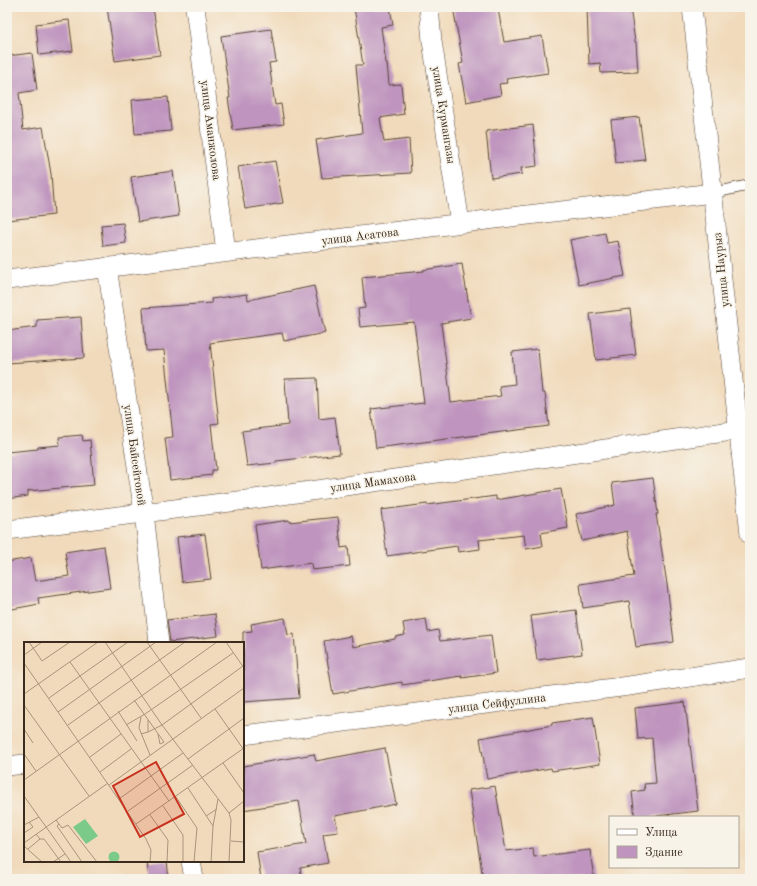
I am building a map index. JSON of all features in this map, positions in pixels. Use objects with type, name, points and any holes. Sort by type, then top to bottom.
[{"type":"street","name":"улица Аманжолова","points":[[195,7],[226,252]]},
{"type":"street","name":"улица Курмангазы","points":[[428,7],[460,223]]},
{"type":"street","name":"улица Наурыз","points":[[692,7],[750,534]]},
{"type":"street","name":"улица Асатова","points":[[7,280],[460,223],[713,194]]},
{"type":"street","name":"улица Байсейтовой","points":[[107,267],[144,513],[160,642]]},
{"type":"street","name":"улица Мамахова","points":[[7,530],[262,498],[739,430]]},
{"type":"street","name":"улица Сейфуллина","points":[[244,735],[629,686],[750,668]]},
{"type":"street","points":[[7,766],[24,764]]},
{"type":"street","points":[[191,862],[194,879]]},
{"type":"lane","points":[[713,194],[750,185]]},
{"type":"building","points":[[107,7],[153,7],[160,55],[115,61]]},
{"type":"building","points":[[354,7],[390,7],[393,25],[381,27],[389,85],[401,84],[404,114],[380,118],[384,142],[409,139],[411,173],[322,178],[316,140],[362,133],[356,65],[363,65]]},
{"type":"building","points":[[453,7],[487,7],[488,11],[498,9],[504,42],[542,36],[548,73],[506,79],[507,83],[499,84],[501,95],[466,102],[459,64],[463,63]]},
{"type":"building","points":[[587,7],[630,7],[636,42],[638,72],[601,73],[600,63],[589,64]]},
{"type":"building","points":[[69,20],[73,51],[39,55],[36,24]]},
{"type":"building","points":[[271,29],[276,62],[269,63],[275,105],[281,104],[284,124],[233,130],[221,36]]},
{"type":"building","points":[[32,53],[37,90],[19,93],[23,130],[43,127],[51,174],[54,215],[7,220],[7,56]]},
{"type":"building","points":[[168,97],[171,131],[135,134],[132,100]]},
{"type":"building","points":[[639,117],[645,160],[616,163],[611,120]]},
{"type":"building","points":[[533,125],[537,166],[521,168],[522,174],[491,178],[486,131]]},
{"type":"building","points":[[275,161],[283,203],[245,209],[238,167]]},
{"type":"building","points":[[173,171],[179,216],[138,222],[131,177]]},
{"type":"building","points":[[123,223],[126,243],[103,246],[101,225]]},
{"type":"building","points":[[605,233],[607,243],[618,241],[625,276],[579,285],[570,240]]},
{"type":"building","points":[[462,264],[471,318],[441,323],[451,402],[501,396],[499,386],[515,384],[512,352],[538,349],[542,393],[545,393],[549,426],[376,448],[371,409],[424,403],[414,322],[360,327],[358,309],[365,308],[362,277],[424,271],[423,270]]},
{"type":"building","points":[[314,286],[325,333],[284,341],[282,333],[210,343],[219,423],[211,424],[216,470],[212,470],[212,475],[170,480],[165,438],[173,437],[164,350],[146,351],[143,308],[212,303],[211,299],[247,294],[248,300]]},
{"type":"building","points":[[630,309],[636,355],[596,360],[590,314]]},
{"type":"building","points":[[81,317],[84,358],[7,363],[7,331],[37,327],[37,320]]},
{"type":"building","points":[[317,378],[319,419],[335,417],[340,454],[276,461],[276,463],[247,466],[242,431],[288,425],[285,379]]},
{"type":"building","points":[[82,435],[83,441],[90,440],[94,485],[28,491],[28,496],[7,499],[7,452],[60,445],[59,437]]},
{"type":"building","points":[[653,478],[658,514],[656,514],[674,642],[636,647],[629,601],[583,608],[580,584],[634,576],[627,531],[582,541],[576,514],[615,505],[612,483]]},
{"type":"building","points":[[561,489],[568,528],[541,533],[543,546],[526,549],[524,535],[479,540],[480,549],[458,552],[457,546],[387,556],[381,510],[496,496],[496,500]]},
{"type":"building","points":[[338,517],[341,548],[348,547],[350,566],[312,570],[311,563],[261,570],[255,525],[289,520],[289,522]]},
{"type":"building","points":[[205,534],[211,579],[182,582],[177,537]]},
{"type":"building","points":[[104,546],[110,588],[38,598],[39,604],[7,610],[7,562],[31,558],[35,581],[69,576],[65,552]]},
{"type":"building","points":[[576,610],[582,654],[537,660],[531,616]]},
{"type":"building","points":[[215,614],[218,636],[170,642],[167,620]]},
{"type":"building","points":[[285,618],[288,635],[294,634],[299,698],[244,702],[243,632],[252,631],[251,624]]},
{"type":"building","points":[[426,619],[428,632],[438,630],[440,641],[491,635],[496,673],[462,678],[462,676],[402,685],[402,682],[333,694],[324,641],[351,636],[353,647],[395,639],[395,637],[405,635],[403,623]]},
{"type":"building","points":[[685,702],[698,811],[656,816],[635,816],[632,792],[645,790],[644,784],[656,783],[652,738],[638,739],[635,708]]},
{"type":"building","points":[[593,717],[600,764],[552,771],[551,768],[487,779],[480,738],[552,725],[552,723]]},
{"type":"building","points":[[385,748],[396,804],[335,816],[338,832],[323,834],[328,863],[300,868],[302,879],[261,879],[257,852],[306,844],[299,801],[244,810],[244,766],[314,754],[316,761]]},
{"type":"building","points":[[495,786],[506,851],[533,848],[534,857],[590,850],[594,879],[483,879],[469,790]]},
{"type":"building","points":[[147,862],[167,862],[169,879],[149,879]]}]
